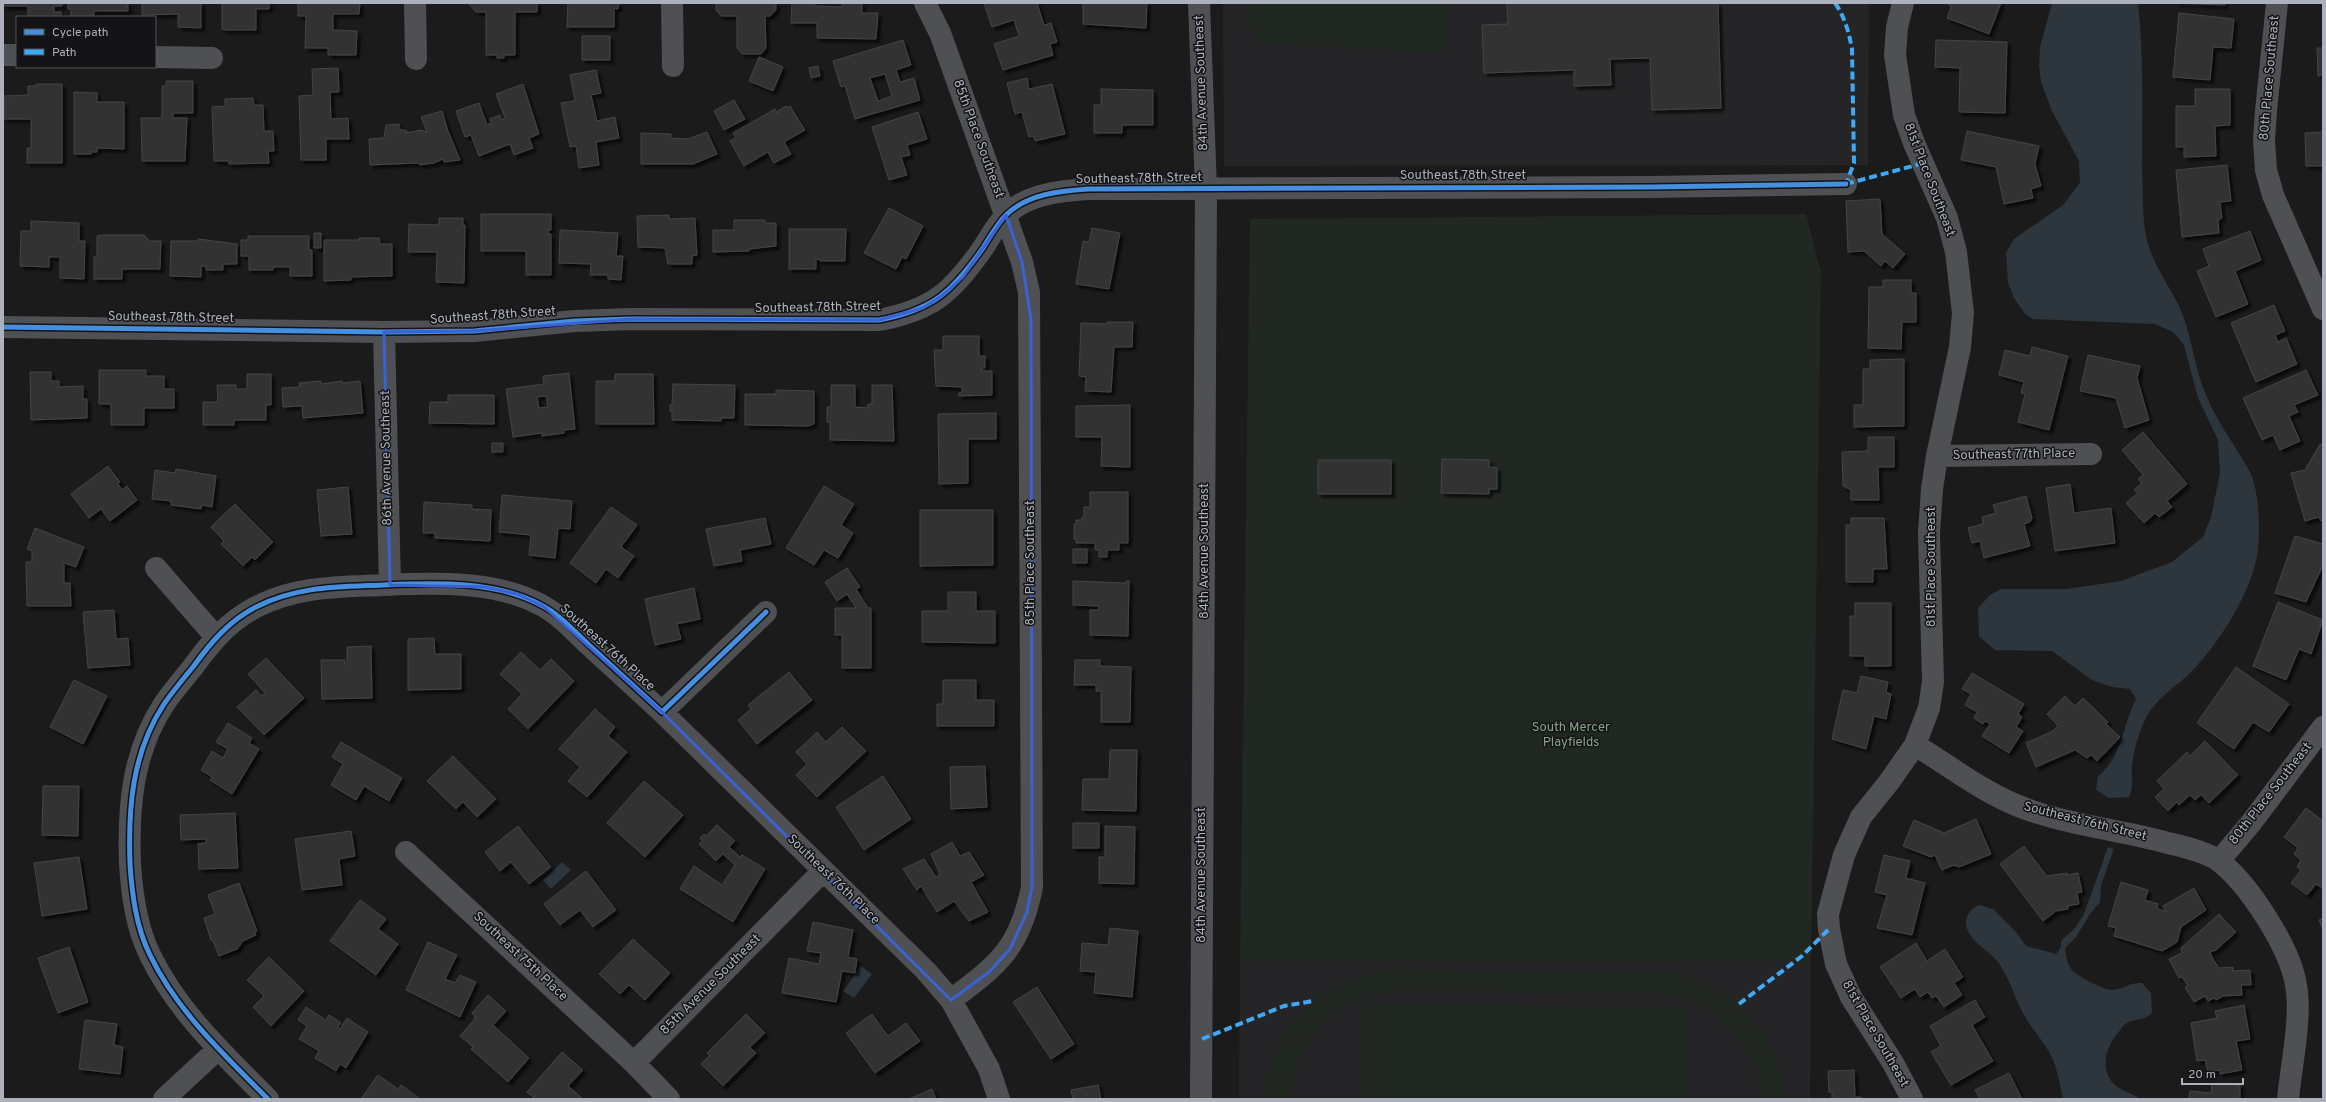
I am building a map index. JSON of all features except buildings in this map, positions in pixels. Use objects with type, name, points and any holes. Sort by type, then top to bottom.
[{"type":"street","points":[[415,3],[416,59]]},
{"type":"street","points":[[672,3],[673,66]]},
{"type":"street","name":"85th Place Southeast","points":[[925,3],[940,33],[1022,262],[1029,292],[1030,320],[1032,887],[1027,912],[1020,933],[1010,950],[989,972],[952,1000]]},
{"type":"street","name":"84th Avenue Southeast","points":[[1199,3],[1206,189],[1201,1099]]},
{"type":"street","name":"81st Place Southeast","points":[[1903,3],[1897,27],[1895,55],[1904,115],[1914,143],[1947,218],[1956,252],[1962,288],[1963,313],[1960,346],[1936,456],[1932,489],[1929,533],[1933,682],[1929,708],[1915,745],[1889,782],[1861,817],[1844,854],[1828,914],[1829,929],[1836,964],[1851,997],[1893,1063],[1912,1099]]},
{"type":"street","name":"80th Place Southeast","points":[[2277,3],[2264,140],[2266,170],[2272,195],[2323,309]]},
{"type":"street","points":[[3,55],[16,55]]},
{"type":"street","points":[[156,57],[212,58]]},
{"type":"street","name":"Southeast 78th Street","points":[[3,327],[384,332],[474,331],[575,321],[632,319],[879,320],[903,315],[923,308],[944,295],[962,277],[1006,215],[1035,197],[1060,191],[1088,188],[1206,189],[1846,184]]},
{"type":"street","name":"86th Avenue Southeast","points":[[384,332],[390,585]]},
{"type":"street","name":"Southeast 77th Place","points":[[1936,456],[2091,454]]},
{"type":"street","points":[[156,568],[215,636],[163,705],[145,744],[132,782],[129,834],[131,888],[138,922],[149,954],[167,985],[218,1049],[268,1099]]},
{"type":"street","name":"Southeast 76th Place","points":[[215,636],[236,619],[282,596],[311,588],[390,585],[455,585],[485,587],[516,594],[543,606],[563,621],[662,712],[926,971],[952,1000]]},
{"type":"street","points":[[662,712],[766,612]]},
{"type":"street","name":"80th Place Southeast","points":[[2219,861],[2251,823],[2323,727]]},
{"type":"street","name":"Southeast 76th Street","points":[[1915,745],[1991,792],[2016,805],[2045,814],[2169,843],[2219,861]]},
{"type":"street","name":"Southeast 75th Place","points":[[406,852],[634,1063]]},
{"type":"street","points":[[2219,861],[2250,894],[2276,933],[2291,964],[2297,986],[2297,1010],[2288,1099]]},
{"type":"street","name":"85th Avenue Southeast","points":[[634,1063],[823,871]]},
{"type":"street","points":[[952,1000],[989,1068],[999,1099]]},
{"type":"street","points":[[164,1099],[218,1049]]},
{"type":"street","points":[[634,1063],[669,1099]]},
{"type":"highlighted area","points":[[1006,215],[1022,262],[1031,320],[1032,887],[1027,912],[1010,949],[989,972],[951,1000],[662,712],[543,606],[517,594],[485,587],[390,585],[384,332],[474,331],[632,319],[879,320],[923,308],[943,295],[963,277]]},
{"type":"shaded area","points":[[1223,3],[1866,3],[1869,6],[1868,165],[1224,166]]},
{"type":"shaded area","points":[[2052,3],[2138,3],[2142,64],[2143,202],[2148,245],[2183,316],[2199,375],[2207,397],[2253,479],[2258,509],[2258,549],[2250,581],[2234,615],[2213,647],[2185,678],[2155,704],[2146,718],[2135,749],[2129,797],[2109,798],[2096,790],[2098,776],[2113,759],[2136,699],[2130,689],[2112,687],[2092,680],[2052,651],[1995,650],[1979,636],[1978,608],[1990,595],[2001,589],[2066,589],[2121,581],[2172,562],[2203,537],[2211,517],[2220,473],[2218,440],[2198,398],[2184,345],[2173,332],[2155,324],[2033,319],[2025,314],[2014,298],[2008,283],[2006,253],[2014,239],[2063,205],[2080,183],[2079,161],[2052,111],[2041,82],[2039,65],[2040,47]]},
{"type":"shaded area","points":[[2108,847],[2114,849],[2101,885],[2100,902],[2090,914],[2076,937],[2065,948],[2065,951],[2071,969],[2076,974],[2092,983],[2112,990],[2142,983],[2151,993],[2152,1013],[2149,1016],[2130,1021],[2124,1025],[2113,1040],[2107,1052],[2106,1059],[2107,1072],[2114,1084],[2140,1099],[2063,1099],[2053,1060],[2023,1013],[2010,983],[1998,962],[1970,935],[1967,929],[1966,921],[1970,911],[1979,905],[1993,909],[2016,932],[2026,946],[2056,954],[2061,947],[2061,941],[2075,928],[2084,914]]},
{"type":"shaded area","points":[[562,862],[571,870],[551,889],[543,880]]},
{"type":"shaded area","points":[[1240,961],[1811,962],[1810,1099],[1239,1099]]},
{"type":"shaded area","points":[[861,966],[872,974],[854,998],[843,991]]},
{"type":"green space","points":[[1247,3],[1447,3],[1447,53],[1267,44],[1247,26]]},
{"type":"green space","name":"South Mercer Playfields","points":[[1806,214],[1821,272],[1811,962],[1240,961],[1250,219]]},
{"type":"green space","points":[[1384,970],[1675,973],[1698,980],[1710,984],[1733,999],[1757,1023],[1774,1051],[1780,1067],[1784,1099],[1761,1099],[1760,1085],[1752,1058],[1736,1034],[1715,1015],[1703,1007],[1684,999],[1651,993],[1403,991],[1373,995],[1355,1002],[1339,1011],[1315,1034],[1306,1048],[1293,1080],[1290,1099],[1265,1099],[1269,1073],[1276,1051],[1287,1030],[1301,1013],[1318,998],[1337,986]]},
{"type":"green space","points":[[1364,1004],[1687,1007],[1686,1099],[1363,1099]]},
{"type":"marked path","points":[[1835,3],[1846,25],[1852,49],[1854,163],[1846,184]]},
{"type":"marked path","points":[[1846,184],[1924,163]]},
{"type":"marked path","points":[[1739,1004],[1802,956],[1829,929]]},
{"type":"marked path","points":[[1202,1039],[1284,1006],[1313,1001]]},
{"type":"cycle path","points":[[3,327],[384,332],[474,331],[575,321],[632,319],[879,320],[914,311],[940,297],[972,263],[1000,222],[1014,208],[1034,198],[1066,191],[1088,189],[1651,187],[1846,184]]},
{"type":"cycle path","points":[[268,1099],[203,1032],[188,1014],[161,975],[150,955],[141,933],[132,887],[130,864],[131,802],[134,781],[145,742],[153,723],[164,704],[221,633],[237,619],[256,607],[271,600],[303,591],[334,587],[423,584],[484,587],[523,597],[554,613],[662,712],[766,612]]}]
